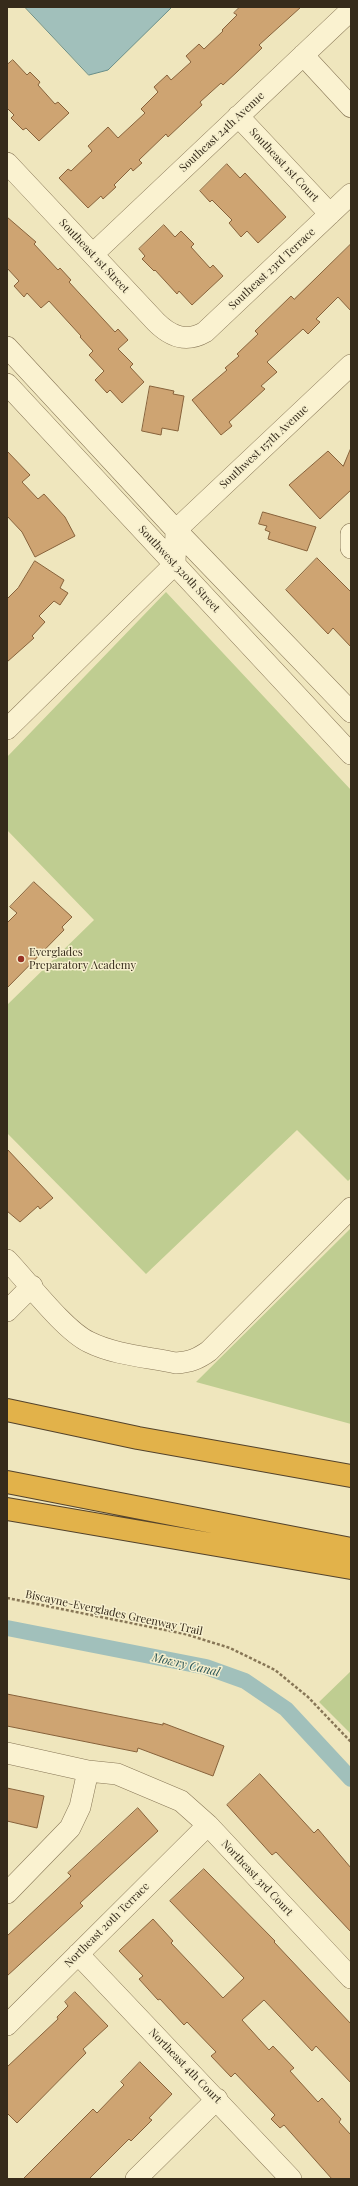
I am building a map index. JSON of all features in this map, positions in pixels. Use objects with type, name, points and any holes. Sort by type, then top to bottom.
[{"type":"highway","points":[[7,1399],[138,1438]]},
{"type":"highway","points":[[7,1410],[138,1438],[351,1476]]},
{"type":"highway","points":[[7,1482],[351,1549]]},
{"type":"highway","points":[[7,1509],[351,1568]]},
{"type":"street","name":"Southeast 24th Avenue","points":[[93,254],[351,10]]},
{"type":"street","points":[[303,55],[351,107]]},
{"type":"street","name":"Southeast 1st Court","points":[[238,116],[330,214]]},
{"type":"street","name":"Southeast 1st Street","points":[[7,162],[165,331],[175,336],[188,338]]},
{"type":"street","name":"Southeast 23rd Terrace","points":[[188,338],[205,332],[351,194]]},
{"type":"street","points":[[7,347],[176,530],[351,712]]},
{"type":"street","name":"Southwest 157th Avenue","points":[[176,530],[351,365]]},
{"type":"street","name":"Southwest 320th Street","points":[[7,384],[351,754]]},
{"type":"street","points":[[7,729],[175,564],[176,530]]},
{"type":"street","points":[[351,534],[351,548]]},
{"type":"street","points":[[7,1260],[75,1332],[95,1345],[176,1362],[194,1360],[209,1351],[351,1208]]},
{"type":"street","points":[[7,1311],[32,1286]]},
{"type":"street","name":"Northeast 3rd Court","points":[[7,1753],[88,1771],[117,1774],[155,1788],[181,1801],[208,1825],[351,1978]]},
{"type":"street","points":[[7,1893],[70,1828],[82,1801],[88,1771]]},
{"type":"street","name":"Northeast 20th Terrace","points":[[7,2025],[208,1825]]},
{"type":"street","name":"Northeast 4th Court","points":[[78,1954],[217,2099],[291,2179]]},
{"type":"street","points":[[136,2179],[217,2099]]},
{"type":"path","name":"Biscayne-Everglades Greenway Trail","points":[[7,1598],[185,1634],[230,1648],[275,1670],[308,1697],[351,1742]]},
{"type":"green space","points":[[166,592],[351,790],[351,1178],[348,1181],[297,1130],[146,1274],[7,1133],[7,1005],[94,920],[7,830],[7,757]]},
{"type":"green space","points":[[351,1228],[351,1424],[196,1382]]},
{"type":"green space","points":[[351,1671],[351,1734],[319,1702]]},
{"type":"water","points":[[25,7],[172,7],[108,70],[89,75]]},
{"type":"building","points":[[240,7],[301,7],[259,45],[262,48],[238,71],[223,85],[221,83],[200,102],[202,105],[168,137],[166,134],[139,160],[142,163],[133,171],[131,168],[114,185],[116,187],[103,199],[101,196],[88,208],[59,178],[68,169],[71,171],[92,151],[88,146],[108,127],[118,138],[145,113],[141,109],[158,92],[154,87],[167,75],[171,80],[191,62],[186,56],[199,44],[204,49],[237,15],[234,13]]},
{"type":"building","points":[[13,60],[27,75],[30,72],[40,82],[38,85],[55,104],[58,102],[69,113],[39,141],[26,128],[23,130],[11,118],[14,115],[7,108],[7,65]]},
{"type":"building","points":[[227,164],[240,178],[245,173],[286,217],[258,243],[247,231],[241,237],[229,223],[232,220],[212,200],[210,202],[200,191]]},
{"type":"building","points":[[7,217],[36,242],[34,244],[58,270],[60,268],[71,280],[69,282],[115,332],[118,329],[128,340],[118,349],[133,364],[130,367],[144,382],[122,403],[110,390],[107,393],[95,380],[104,371],[89,355],[93,351],[49,301],[41,308],[27,293],[24,297],[14,286],[19,281],[7,268]]},
{"type":"building","points":[[164,225],[175,237],[181,231],[194,244],[191,247],[210,268],[213,265],[223,276],[192,305],[179,291],[177,294],[155,270],[154,271],[142,259],[145,256],[139,249]]},
{"type":"building","points":[[351,244],[351,311],[338,297],[316,319],[320,322],[308,334],[303,329],[267,362],[277,372],[261,386],[265,389],[229,422],[232,426],[221,435],[192,400],[227,370],[225,368],[239,356],[237,354],[258,334],[255,331],[291,296],[294,299]]},
{"type":"building","points":[[150,386],[174,391],[173,394],[184,396],[178,431],[162,428],[161,435],[142,431]]},
{"type":"building","points":[[351,448],[351,490],[320,519],[289,485],[328,451],[343,466]]},
{"type":"building","points":[[7,451],[30,475],[22,482],[38,499],[44,494],[65,517],[75,536],[35,557],[22,532],[7,516]]},
{"type":"building","points":[[263,512],[316,527],[307,551],[268,539],[270,532],[265,530],[267,526],[259,524]]},
{"type":"building","points":[[317,558],[351,592],[351,647],[333,628],[328,634],[286,590]]},
{"type":"building","points":[[35,561],[64,580],[60,588],[68,593],[60,605],[54,601],[39,616],[45,622],[32,636],[34,638],[7,662],[7,599],[18,588]]},
{"type":"building","name":"Everglades Preparatory Academy","points":[[34,882],[72,917],[62,927],[64,930],[7,988],[7,923],[17,913],[10,907]]},
{"type":"building","points":[[7,1149],[53,1198],[40,1209],[38,1206],[20,1222],[7,1211]]},
{"type":"building","points":[[7,1694],[163,1725],[163,1723],[224,1746],[213,1776],[138,1748],[137,1752],[7,1726]]},
{"type":"building","points":[[260,1774],[314,1833],[318,1829],[351,1868],[351,1932],[276,1852],[272,1855],[227,1805]]},
{"type":"building","points":[[7,1788],[44,1796],[37,1828],[7,1821]]},
{"type":"building","points":[[138,1808],[158,1831],[80,1903],[83,1906],[7,1976],[7,1936],[71,1876],[68,1873]]},
{"type":"building","points":[[204,1869],[275,1941],[274,1942],[351,2024],[351,2083],[316,2046],[312,2051],[264,2000],[242,2020],[269,2050],[273,2046],[294,2068],[290,2071],[318,2102],[322,2098],[341,2119],[339,2122],[351,2135],[351,2179],[332,2179],[284,2125],[280,2128],[271,2119],[275,2115],[235,2073],[231,2077],[211,2056],[216,2052],[187,2022],[184,2025],[160,1999],[158,2000],[139,1979],[143,1976],[119,1951],[153,1919],[173,1941],[171,1943],[223,1998],[244,1978],[170,1901]]},
{"type":"building","points":[[75,1992],[108,2026],[83,2049],[86,2053],[17,2123],[7,2113],[7,2067],[58,2019],[57,2017],[68,2006],[65,2002]]},
{"type":"building","points":[[140,2062],[172,2094],[149,2118],[152,2120],[131,2141],[129,2139],[89,2179],[23,2179],[93,2109],[97,2113],[124,2085],[121,2082]]},
{"type":"waterway","name":"Mowry Canal","points":[[7,1628],[206,1667],[245,1681],[286,1709],[351,1779]]},
{"type":"place","name":"Everglades Preparatory Academy","points":[[21,959]]}]
